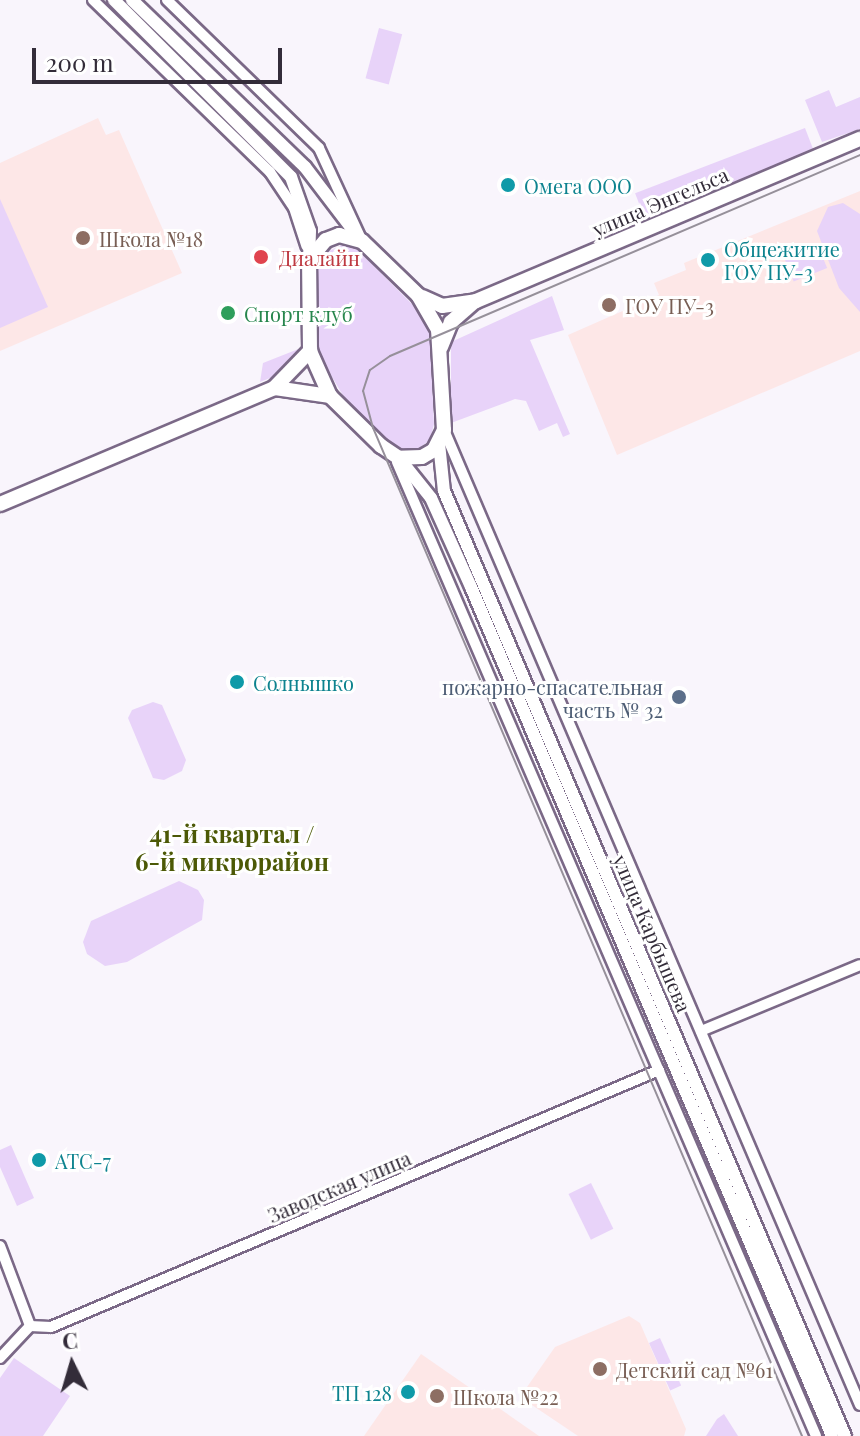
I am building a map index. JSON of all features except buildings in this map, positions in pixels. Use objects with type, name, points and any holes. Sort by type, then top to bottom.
[{"type":"main road","name":"улица Энгельса","points":[[418,295],[442,306],[476,301],[860,139]]},
{"type":"main road","points":[[309,260],[326,240],[339,235],[360,240]]},
{"type":"main road","name":"улица Карбышева","points":[[360,240],[418,295],[438,329],[442,436]]},
{"type":"main road","name":"улица Карбышева","points":[[309,260],[310,351],[330,396],[396,456]]},
{"type":"main road","name":"улица Энгельса","points":[[441,348],[451,322],[476,301]]},
{"type":"main road","points":[[0,504],[274,388],[310,351]]},
{"type":"main road","points":[[274,388],[330,396]]},
{"type":"main road","points":[[396,456],[422,457],[442,436]]},
{"type":"street","name":"улица Карбышева","points":[[93,0],[283,188],[304,234],[309,260]]},
{"type":"street","name":"улица Карбышева","points":[[114,0],[291,177],[310,231],[309,260]]},
{"type":"street","name":"улица Карбышева","points":[[132,0],[305,167],[360,240]]},
{"type":"street","name":"улица Карбышева","points":[[167,0],[319,148],[360,240]]},
{"type":"street","name":"улица Карбышева","points":[[442,436],[860,1405]]},
{"type":"street","name":"улица Карбышева","points":[[442,436],[444,491],[845,1436]]},
{"type":"street","name":"улица Карбышева","points":[[396,456],[414,491],[816,1436]]},
{"type":"street","name":"улица Карбышева","points":[[396,456],[431,498],[465,574],[832,1436]]},
{"type":"street","points":[[701,1031],[860,965]]},
{"type":"street","name":"Заводская улица","points":[[30,1326],[51,1327],[659,1070]]},
{"type":"street","points":[[0,1246],[30,1326],[0,1358]]},
{"type":"shaded area","points":[[379,28],[402,34],[389,84],[366,78]]},
{"type":"shaded area","points":[[829,90],[836,107],[860,97],[860,129],[822,142],[805,100]]},
{"type":"shaded area","name":"Школа №18","points":[[98,118],[106,135],[119,130],[182,273],[0,351],[0,163]]},
{"type":"shaded area","points":[[805,128],[814,151],[644,217],[635,193]]},
{"type":"shaded area","points":[[860,191],[860,351],[617,455],[568,335],[659,295],[654,283],[686,270],[684,263]]},
{"type":"shaded area","points":[[0,199],[48,307],[0,328]]},
{"type":"shaded area","points":[[843,203],[860,214],[860,312],[839,288],[817,231],[828,207]]},
{"type":"shaded area","points":[[817,243],[827,268],[794,282],[784,256]]},
{"type":"shaded area","points":[[344,244],[357,249],[421,313],[430,334],[434,424],[430,440],[418,449],[403,451],[387,442],[348,404],[319,355],[316,267],[320,255]]},
{"type":"shaded area","points":[[552,296],[564,330],[530,340],[570,434],[563,437],[557,423],[539,431],[526,401],[515,399],[451,423],[451,342]]},
{"type":"shaded area","points":[[301,348],[288,371],[260,382],[263,363]]},
{"type":"shaded area","points":[[153,702],[162,705],[186,760],[182,771],[164,780],[153,778],[128,718],[132,710]]},
{"type":"shaded area","points":[[179,881],[198,890],[204,900],[202,920],[127,962],[105,966],[87,954],[83,942],[91,921]]},
{"type":"shaded area","points":[[11,1145],[34,1198],[17,1206],[0,1167],[0,1150]]},
{"type":"shaded area","points":[[591,1183],[613,1229],[591,1240],[569,1194]]},
{"type":"shaded area","name":"Детский сад №61","points":[[629,1316],[640,1323],[686,1429],[684,1436],[578,1436],[520,1397],[555,1347]]},
{"type":"shaded area","points":[[660,1338],[681,1386],[670,1390],[649,1343]]},
{"type":"shaded area","name":"Школа №22","points":[[421,1354],[424,1356],[539,1436],[364,1436]]},
{"type":"shaded area","points":[[14,1358],[70,1396],[43,1436],[0,1436],[0,1378]]},
{"type":"shaded area","points":[[724,1414],[738,1436],[706,1436],[717,1419]]},
{"type":"tram line","points":[[802,1436],[373,428],[363,391],[370,370],[390,356],[860,155]]},
{"type":"place","name":"Омега ООО","points":[[508,185]]},
{"type":"place","name":"Школа №18","points":[[83,238]]},
{"type":"place","name":"Диалайн","points":[[261,257]]},
{"type":"place","name":"Общежитие ГОУ ПУ-3","points":[[708,260]]},
{"type":"place","name":"ГОУ ПУ-3","points":[[609,305]]},
{"type":"place","name":"Спорт клуб","points":[[228,313]]},
{"type":"place","name":"Солнышко","points":[[237,682]]},
{"type":"place","name":"пожарно-спасательная часть № 32","points":[[679,697]]},
{"type":"place","name":"АТС-7","points":[[39,1160]]},
{"type":"place","name":"Детский сад №61","points":[[600,1369]]},
{"type":"place","name":"ТП 128","points":[[408,1392]]},
{"type":"place","name":"Школа №22","points":[[437,1396]]},
{"type":"district","name":"41-й квартал / 6-й микрорайон","points":[[232,848]]}]
